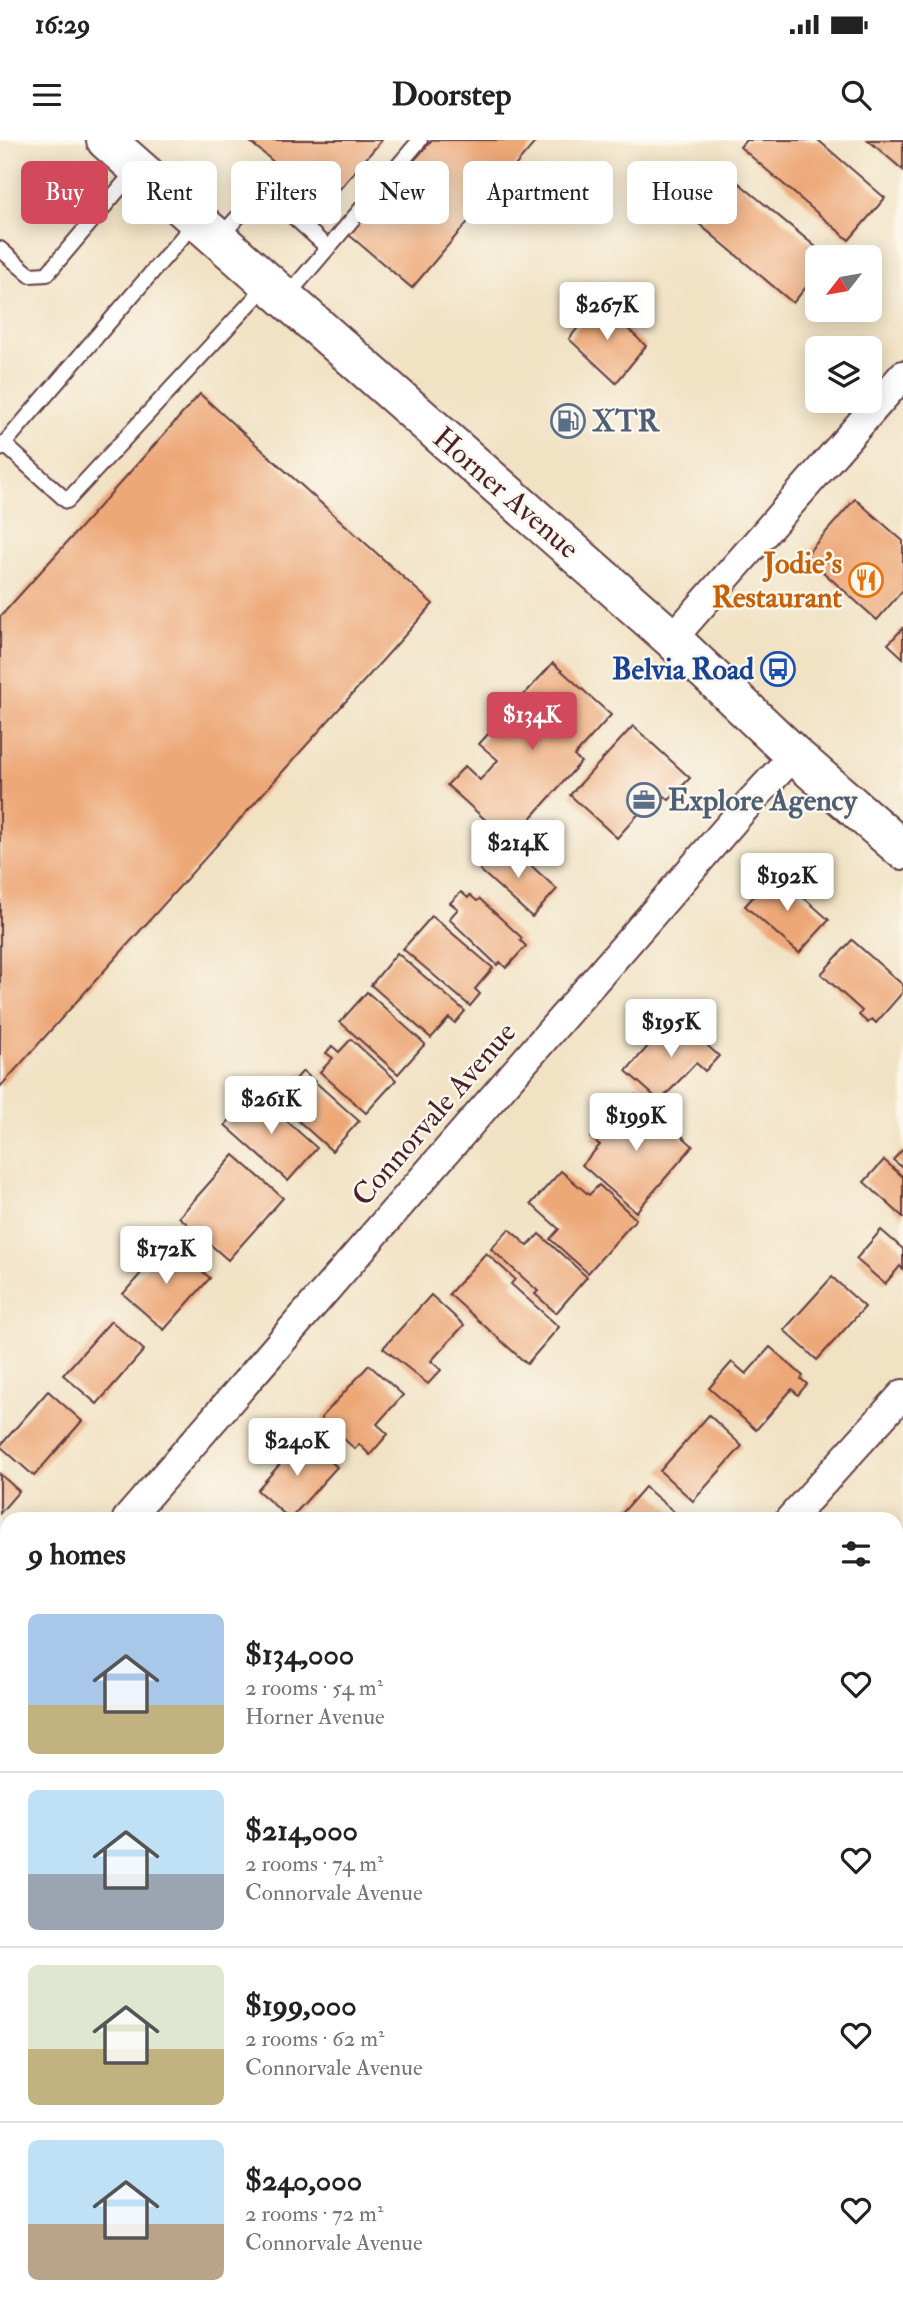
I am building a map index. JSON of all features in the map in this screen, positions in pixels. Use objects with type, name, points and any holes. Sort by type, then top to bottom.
[{"type":"main road","name":"Horner Avenue","points":[[106,140],[131,161]]},
{"type":"main road","name":"Horner Avenue","points":[[202,224],[672,639],[794,755],[903,850]]},
{"type":"street","points":[[672,639],[903,375]]},
{"type":"street","name":"Connorvale Avenue","points":[[133,1512],[741,811],[794,755]]},
{"type":"street","points":[[796,1512],[903,1394]]},
{"type":"lane","points":[[328,248],[263,189],[208,229],[2,446],[67,501],[277,290],[328,248],[421,140]]},
{"type":"lane","points":[[0,248],[30,275],[47,274],[122,186]]},
{"type":"building","points":[[248,140],[382,140],[364,161],[355,161],[355,171],[341,187],[341,161],[272,161]]},
{"type":"building","points":[[432,140],[537,140],[519,161],[463,161],[463,224],[466,224],[412,288],[349,235],[359,224],[449,224],[449,161],[414,161]]},
{"type":"building","points":[[746,140],[818,140],[885,198],[849,240],[740,147]]},
{"type":"building","points":[[868,140],[903,140],[903,170]]},
{"type":"building","points":[[737,181],[814,245],[805,245],[805,288],[793,303],[699,224],[737,224]]},
{"type":"building","points":[[599,301],[646,346],[616,383],[569,339]]},
{"type":"building","points":[[200,394],[433,604],[0,1087],[0,617]]},
{"type":"building","points":[[855,499],[903,541],[903,590],[877,620],[805,556]]},
{"type":"building","points":[[903,628],[903,658],[888,644]]},
{"type":"building","points":[[553,663],[611,715],[574,756],[581,762],[510,842],[447,785],[465,766],[480,780],[498,760],[479,744]]},
{"type":"building","points":[[633,726],[690,778],[669,800],[659,791],[617,838],[570,795]]},
{"type":"building","points":[[505,842],[557,889],[532,917],[480,870]]},
{"type":"building","points":[[775,872],[829,920],[799,953],[745,906]]},
{"type":"building","points":[[461,892],[468,898],[470,895],[477,901],[480,899],[522,938],[520,940],[526,946],[506,968],[500,962],[497,965],[449,919],[458,909],[450,903]]},
{"type":"building","points":[[432,916],[493,968],[475,989],[480,994],[470,1006],[403,949]]},
{"type":"building","points":[[852,940],[903,985],[903,992],[876,1023],[872,1019],[868,1023],[859,1015],[862,1011],[821,974]]},
{"type":"building","points":[[397,953],[465,1011],[455,1023],[449,1018],[431,1038],[371,985]]},
{"type":"building","points":[[367,992],[425,1044],[398,1074],[340,1022]]},
{"type":"building","points":[[675,1016],[719,1056],[705,1071],[696,1063],[660,1101],[626,1071]]},
{"type":"building","points":[[351,1039],[396,1080],[366,1113],[320,1072],[333,1058],[326,1053],[332,1046],[339,1052]]},
{"type":"building","points":[[303,1071],[359,1121],[332,1151],[276,1101]]},
{"type":"building","points":[[254,1092],[317,1148],[288,1181],[225,1125]]},
{"type":"building","points":[[636,1095],[693,1146],[636,1212],[582,1165],[600,1145],[591,1138],[613,1112],[618,1116]]},
{"type":"building","points":[[903,1149],[903,1168],[893,1160]]},
{"type":"building","points":[[234,1155],[283,1198],[228,1260],[179,1217]]},
{"type":"building","points":[[884,1160],[903,1177],[903,1217],[864,1182]]},
{"type":"building","points":[[561,1171],[589,1195],[599,1185],[636,1219],[588,1273],[550,1239],[559,1229],[531,1204]]},
{"type":"building","points":[[509,1229],[528,1246],[539,1234],[587,1277],[556,1313],[535,1294],[538,1291],[491,1249]]},
{"type":"building","points":[[881,1230],[903,1249],[903,1270],[900,1266],[885,1284],[856,1259]]},
{"type":"building","points":[[168,1242],[210,1278],[164,1330],[123,1294]]},
{"type":"building","points":[[486,1253],[515,1279],[511,1284],[559,1327],[527,1364],[449,1294]]},
{"type":"building","points":[[832,1277],[865,1307],[817,1360],[784,1330]]},
{"type":"building","points":[[431,1295],[464,1325],[431,1361],[441,1370],[428,1384],[383,1348]]},
{"type":"building","points":[[111,1321],[144,1350],[97,1404],[63,1375]]},
{"type":"building","points":[[770,1347],[803,1376],[801,1379],[807,1384],[798,1395],[792,1389],[756,1430],[709,1388],[732,1362],[746,1374]]},
{"type":"building","points":[[369,1365],[403,1395],[377,1424],[388,1434],[370,1455],[359,1444],[355,1449],[321,1418]]},
{"type":"building","points":[[48,1391],[82,1421],[34,1476],[0,1446]]},
{"type":"building","points":[[709,1415],[742,1446],[693,1501],[660,1471]]},
{"type":"building","points":[[304,1437],[337,1467],[296,1512],[282,1512],[257,1490]]},
{"type":"building","points":[[0,1474],[19,1491],[0,1512]]},
{"type":"building","points":[[645,1487],[674,1512],[623,1512]]},
{"type":"place","name":"XTR","points":[[568,421]]},
{"type":"place","name":"Jodie's Restaurant","points":[[866,580]]},
{"type":"place","name":"Belvia Road","points":[[778,669]]},
{"type":"place","name":"Explore Agency","points":[[644,800]]}]
